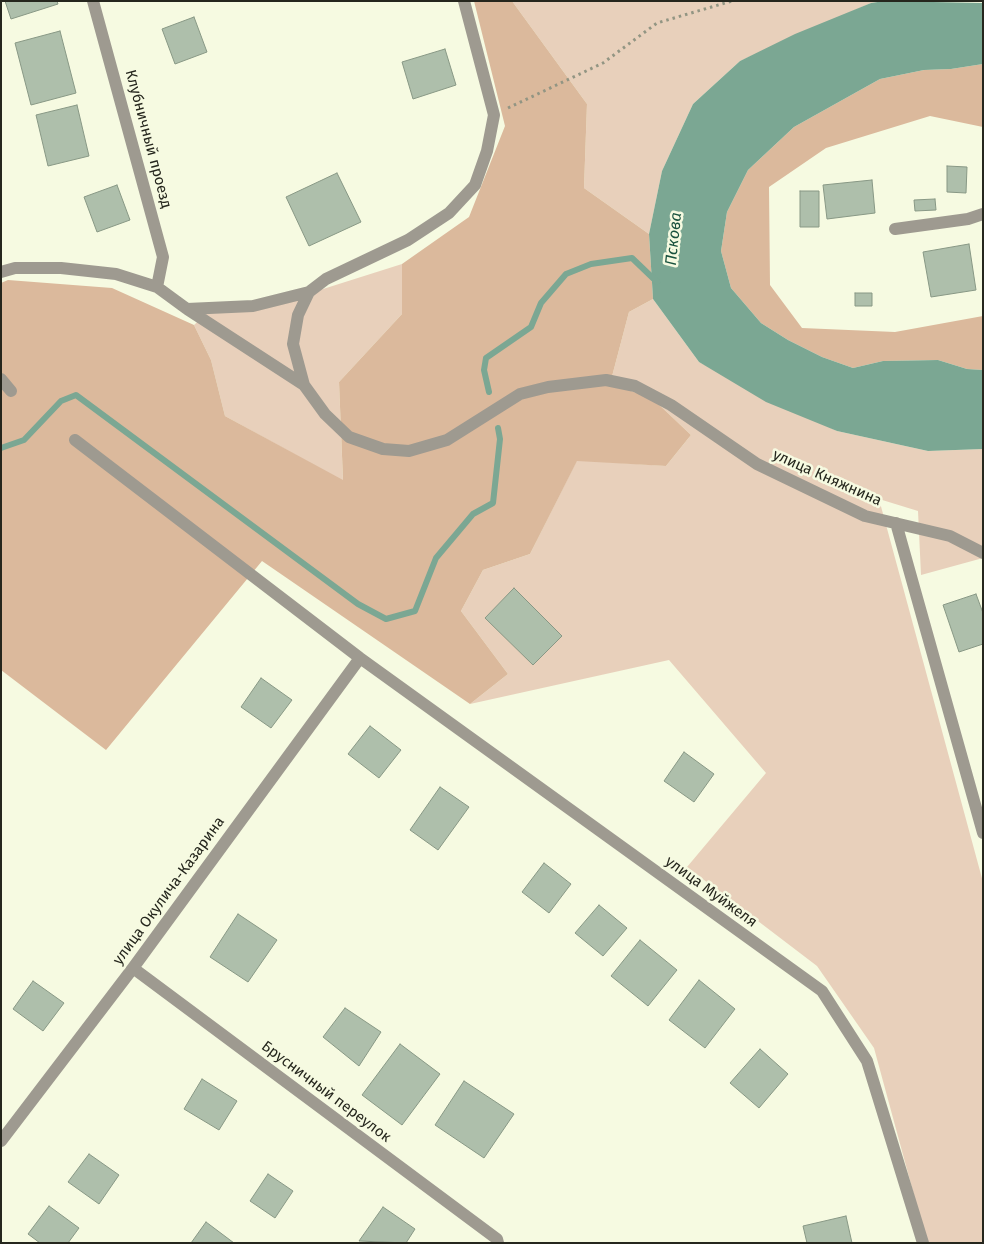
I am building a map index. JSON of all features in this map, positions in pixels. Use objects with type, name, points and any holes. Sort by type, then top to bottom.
[{"type":"street","name":"Клубничный проезд","points":[[93,1],[163,256],[157,287]]},
{"type":"street","points":[[187,309],[252,306],[309,292],[326,279],[408,240],[449,212],[475,185],[487,151],[494,115],[464,1]]},
{"type":"street","points":[[895,229],[968,219],[983,214]]},
{"type":"street","points":[[1,272],[15,268],[61,268],[116,274],[157,287],[187,309],[304,385]]},
{"type":"street","points":[[304,385],[292,344],[298,315],[309,292]]},
{"type":"street","points":[[1,379],[11,391]]},
{"type":"street","name":"улица Княжнина","points":[[304,385],[325,414],[349,437],[383,449],[409,450],[447,440],[520,394],[548,387],[606,380],[635,386],[672,405],[757,464],[864,516],[950,536],[983,553]]},
{"type":"street","name":"улица Муйжеля","points":[[75,440],[360,658],[822,991],[867,1061],[923,1243]]},
{"type":"street","points":[[896,523],[983,833]]},
{"type":"street","name":"улица Окулича-Казарина","points":[[1,1141],[132,968],[360,658]]},
{"type":"street","name":"Брусничный переулок","points":[[132,968],[497,1239],[498,1243]]},
{"type":"path","points":[[494,115],[603,63],[656,23],[732,1]]},
{"type":"shaded area","points":[[474,1],[512,1],[587,104],[584,188],[649,234],[653,299],[629,312],[610,384],[652,398],[691,435],[666,466],[577,461],[530,554],[483,570],[461,611],[508,674],[470,704],[262,561],[106,750],[1,670],[1,283],[8,280],[112,288],[194,325],[211,360],[225,416],[343,480],[339,382],[402,314],[402,264],[469,217],[505,126]]},
{"type":"shaded area","points":[[512,1],[884,1],[871,3],[740,61],[693,104],[662,171],[649,234],[584,188],[587,104]]},
{"type":"shaded area","points":[[983,64],[983,127],[930,116],[826,148],[769,187],[770,285],[802,328],[895,332],[983,316],[983,370],[967,369],[938,360],[883,361],[853,368],[822,357],[788,340],[761,323],[731,288],[721,251],[727,212],[748,170],[794,127],[880,79],[924,70],[951,69]]},
{"type":"shaded area","points":[[402,264],[402,314],[339,382],[343,481],[225,416],[211,360],[194,325],[207,313],[282,302]]},
{"type":"shaded area","points":[[653,299],[699,362],[837,431],[928,451],[983,449],[983,558],[921,575],[918,511],[879,499],[983,882],[983,1243],[927,1243],[874,1048],[817,966],[687,867],[766,773],[669,660],[470,704],[508,674],[461,611],[483,570],[530,554],[577,460],[666,466],[691,435],[652,398],[610,384],[629,312]]},
{"type":"water","name":"Пскова","points":[[884,1],[983,3],[983,64],[951,69],[924,70],[880,79],[794,127],[748,170],[727,212],[721,251],[731,288],[761,323],[788,340],[822,357],[853,368],[883,361],[938,360],[967,369],[983,370],[983,449],[928,451],[837,431],[766,402],[699,362],[653,299],[649,234],[662,171],[693,104],[740,61],[795,34],[871,3]]},
{"type":"building","points":[[5,1],[57,1],[58,4],[11,19]]},
{"type":"building","points":[[194,17],[207,52],[175,64],[162,29]]},
{"type":"building","points":[[60,31],[76,93],[31,105],[15,43]]},
{"type":"building","points":[[445,49],[456,85],[413,99],[402,62]]},
{"type":"building","points":[[77,105],[89,156],[48,166],[36,115]]},
{"type":"building","points":[[947,166],[967,167],[966,193],[947,192]]},
{"type":"building","points":[[337,173],[361,222],[309,246],[286,197]]},
{"type":"building","points":[[872,180],[875,213],[827,219],[823,185]]},
{"type":"building","points":[[117,185],[130,220],[97,232],[84,197]]},
{"type":"building","points":[[800,191],[819,191],[819,227],[800,227]]},
{"type":"building","points":[[935,199],[936,210],[915,211],[914,200]]},
{"type":"building","points":[[969,244],[976,290],[931,297],[923,252]]},
{"type":"building","points":[[855,293],[872,293],[872,306],[855,306]]},
{"type":"building","points":[[514,588],[562,636],[533,665],[485,618]]},
{"type":"building","points":[[976,594],[983,613],[983,644],[959,652],[943,605]]},
{"type":"building","points":[[261,678],[292,700],[271,728],[241,707]]},
{"type":"building","points":[[370,726],[401,750],[379,778],[348,754]]},
{"type":"building","points":[[684,752],[714,774],[694,802],[664,781]]},
{"type":"building","points":[[440,787],[469,807],[438,850],[410,830]]},
{"type":"building","points":[[544,863],[571,884],[549,913],[522,892]]},
{"type":"building","points":[[599,905],[627,928],[603,956],[575,933]]},
{"type":"building","points":[[238,914],[277,940],[248,982],[210,957]]},
{"type":"building","points":[[640,940],[677,970],[648,1006],[611,976]]},
{"type":"building","points":[[699,980],[735,1009],[705,1048],[669,1020]]},
{"type":"building","points":[[33,981],[64,1003],[43,1031],[13,1009]]},
{"type":"building","points":[[345,1008],[381,1032],[359,1066],[323,1037]]},
{"type":"building","points":[[400,1044],[440,1074],[402,1125],[362,1095]]},
{"type":"building","points":[[760,1049],[788,1074],[759,1108],[730,1083]]},
{"type":"building","points":[[202,1079],[237,1101],[219,1130],[184,1109]]},
{"type":"building","points":[[464,1081],[514,1114],[484,1158],[435,1125]]},
{"type":"building","points":[[89,1154],[119,1175],[99,1204],[68,1182]]},
{"type":"building","points":[[268,1174],[293,1191],[275,1218],[250,1201]]},
{"type":"building","points":[[49,1206],[79,1228],[68,1243],[40,1243],[28,1234]]},
{"type":"building","points":[[383,1207],[415,1229],[406,1243],[359,1241]]},
{"type":"building","points":[[846,1216],[852,1243],[807,1243],[803,1226]]},
{"type":"building","points":[[206,1222],[234,1243],[191,1243]]},
{"type":"waterway","points":[[489,392],[484,370],[486,358],[531,327],[541,303],[566,274],[591,264],[632,258],[657,282]]},
{"type":"waterway","points":[[1,448],[24,440],[61,401],[76,395],[358,604],[386,619],[415,611],[436,558],[473,514],[493,503],[500,439],[498,428]]}]
